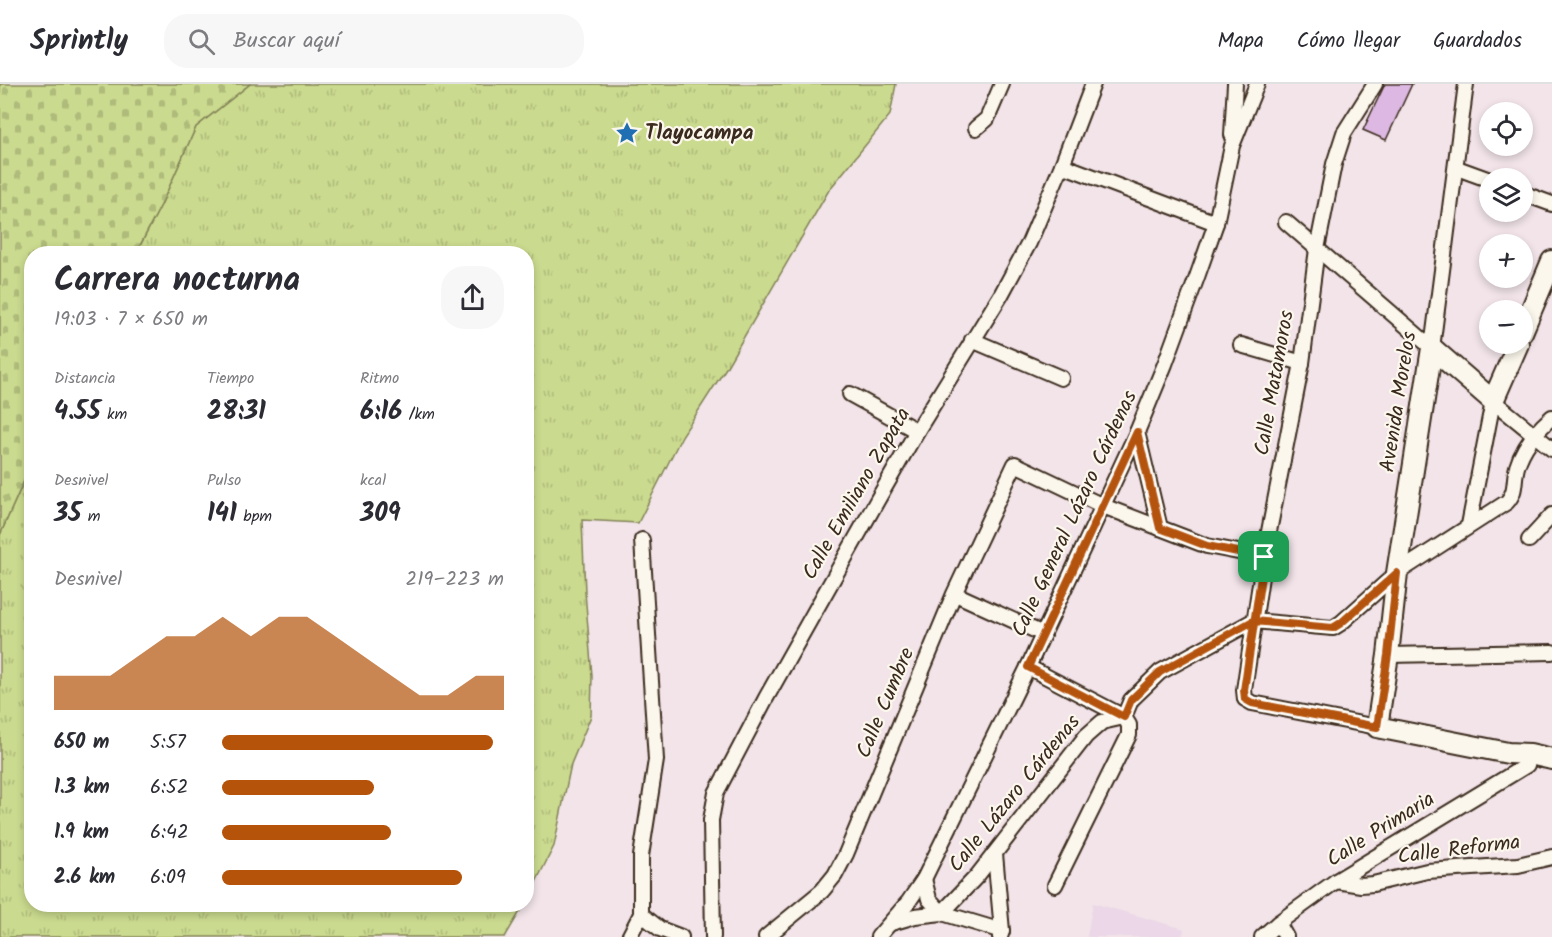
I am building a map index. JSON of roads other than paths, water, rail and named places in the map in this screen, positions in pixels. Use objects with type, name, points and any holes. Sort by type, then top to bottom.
[{"type":"street","points":[[976,128],[987,119],[1002,84]]},
{"type":"street","name":"Calle Emiliano Zapata","points":[[713,937],[711,820],[716,793],[766,698],[917,431],[1001,295],[1029,243],[1093,84]]},
{"type":"street","points":[[1232,146],[1235,84]]},
{"type":"street","name":"Calle General Lázaro Cárdenas","points":[[878,937],[924,879],[1028,667],[1137,432],[1165,364],[1216,223],[1232,146],[1257,84]]},
{"type":"street","name":"Calle Matamoros","points":[[1375,84],[1344,134],[1334,164],[1317,249],[1302,363],[1253,621],[1244,690],[1245,699],[1252,703],[1377,727]]},
{"type":"street","name":"Avenida Morelos","points":[[1377,727],[1397,573],[1457,168],[1466,84]]},
{"type":"street","points":[[1062,165],[1216,223]]},
{"type":"street","points":[[1457,168],[1479,176]]},
{"type":"street","points":[[1533,197],[1552,204]]},
{"type":"street","points":[[1286,222],[1552,449]]},
{"type":"street","points":[[1533,306],[1552,261]]},
{"type":"street","points":[[972,340],[1062,378]]},
{"type":"street","points":[[1241,345],[1302,363]]},
{"type":"street","points":[[1469,525],[1493,401],[1514,354]]},
{"type":"street","points":[[850,394],[917,431]]},
{"type":"street","points":[[1124,717],[1131,700],[1160,672],[1253,621],[1333,628],[1341,623],[1397,573],[1507,502],[1512,496],[1517,465],[1533,434],[1552,417]]},
{"type":"street","points":[[1137,432],[1160,528]]},
{"type":"street","name":"Calle Cumbre","points":[[766,937],[822,891],[835,875],[954,594],[1015,464],[1103,506]]},
{"type":"street","points":[[1103,506],[1207,546],[1264,557]]},
{"type":"street","points":[[1529,540],[1552,515]]},
{"type":"street","points":[[629,937],[641,914],[641,856],[656,752],[642,540]]},
{"type":"street","points":[[962,597],[1043,634]]},
{"type":"street","points":[[1388,655],[1552,652]]},
{"type":"street","points":[[1028,667],[1124,717],[1129,725],[1129,735],[1055,885]]},
{"type":"street","name":"Calle Lázaro Cárdenas","points":[[942,912],[995,854],[1086,736],[1102,722],[1124,717]]},
{"type":"street","points":[[1377,727],[1508,753],[1552,770]]},
{"type":"street","points":[[1528,760],[1552,759]]},
{"type":"street","name":"Calle Primaria","points":[[1262,937],[1336,881],[1528,760]]},
{"type":"street","points":[[924,879],[929,899],[942,912],[1001,934],[995,854]]},
{"type":"street","name":"Calle Reforma","points":[[1336,881],[1361,885],[1373,884],[1427,871],[1518,865],[1552,857]]},
{"type":"street","points":[[891,923],[942,912]]},
{"type":"street","points":[[641,914],[660,929],[681,937]]},
{"type":"street","points":[[1278,923],[1286,937]]},
{"type":"place","name":"Tlayocampa","points":[[627,133]]}]
